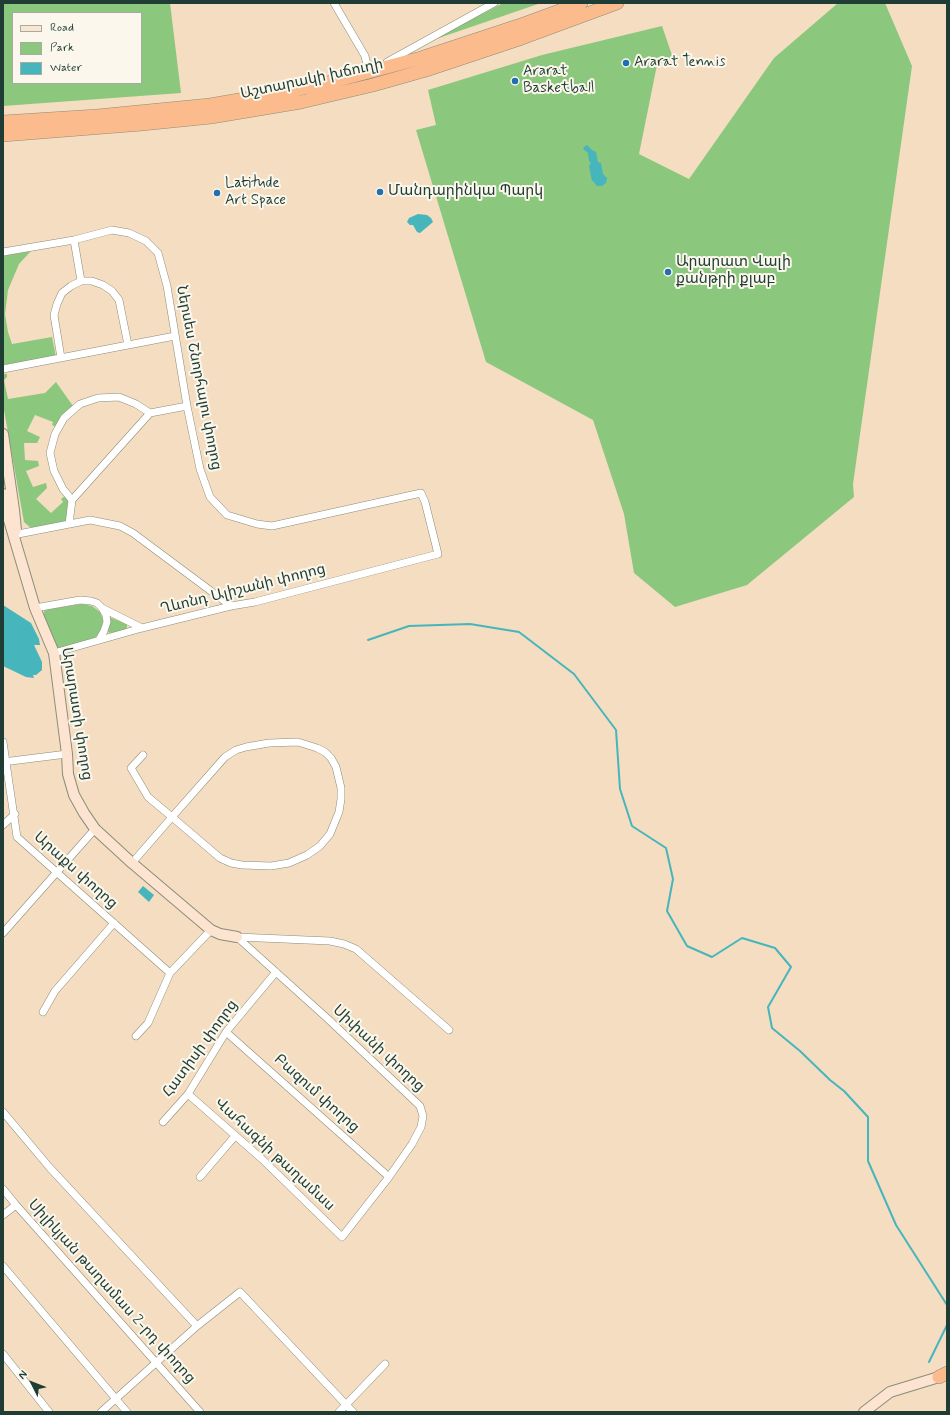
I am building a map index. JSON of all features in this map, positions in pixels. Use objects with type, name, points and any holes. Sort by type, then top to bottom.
[{"type":"highway","name":"Աշտարակի խճուղի","points":[[3,135],[210,105],[280,93],[374,72],[421,58],[581,3]]},
{"type":"highway","name":"Աշտարակի խճուղի","points":[[3,122],[98,122],[211,117],[274,107],[326,96],[426,70],[522,38],[617,3]]},
{"type":"street","points":[[334,3],[374,72],[387,62],[494,3]]},
{"type":"street","name":"Ներսես Շնորհալու փողոց","points":[[3,252],[74,240],[112,230],[129,233],[146,240],[158,253],[167,286],[187,406],[200,469],[210,497],[227,515],[257,524],[272,526],[421,493],[425,502],[438,554]]},
{"type":"street","points":[[74,240],[81,281]]},
{"type":"street","points":[[61,358],[54,315],[56,304],[62,293],[81,281],[92,281],[104,285],[112,291],[119,300],[128,345]]},
{"type":"street","points":[[3,369],[175,336]]},
{"type":"street","points":[[72,500],[63,489],[54,471],[50,453],[55,434],[64,418],[80,404],[98,398],[119,397],[136,404],[150,413]]},
{"type":"street","points":[[69,524],[72,500],[150,413],[187,406]]},
{"type":"street","name":"Արարատի փողոց","points":[[3,434],[14,510],[15,538]]},
{"type":"street","name":"Արարատի փողոց","points":[[3,494],[6,510],[35,608],[54,653],[67,754],[68,774],[74,795],[95,829],[132,863],[211,930],[224,935],[237,937]]},
{"type":"street","points":[[15,538],[90,520],[120,526],[133,533],[231,606]]},
{"type":"street","name":"Ղևոնդ Ալիշանի փողոց","points":[[54,653],[142,628],[231,606],[256,602],[438,554]]},
{"type":"street","points":[[35,608],[80,600],[97,603],[106,615],[107,622],[99,640]]},
{"type":"street","points":[[102,608],[142,628]]},
{"type":"street","name":"Արաքս փողոց","points":[[3,742],[5,762],[15,814],[17,837],[170,973]]},
{"type":"street","points":[[132,863],[172,817],[225,757],[236,750],[257,744],[298,742],[317,748],[325,752],[331,758],[336,767],[341,788],[341,799],[339,812],[335,823],[325,840],[307,855],[289,863],[280,864],[256,866],[231,863],[220,858],[172,817],[148,797],[131,768],[143,755]]},
{"type":"street","points":[[5,762],[67,754]]},
{"type":"street","points":[[3,825],[15,814]]},
{"type":"street","points":[[3,933],[95,829]]},
{"type":"street","points":[[43,1012],[55,991],[114,923]]},
{"type":"street","points":[[136,1036],[148,1023],[170,973],[211,930]]},
{"type":"street","points":[[237,937],[330,941],[344,944],[356,949],[449,1030]]},
{"type":"street","name":"Սիփանի փողոց","points":[[237,937],[328,1019],[420,1106],[423,1116],[421,1127],[412,1144],[389,1177],[342,1237]]},
{"type":"street","name":"Հատիսի փողոց","points":[[163,1122],[188,1094],[226,1032],[276,972]]},
{"type":"street","name":"Բազում փողոց","points":[[226,1032],[389,1177]]},
{"type":"street","name":"Վահագնի թաղամաս","points":[[188,1094],[262,1159],[342,1237]]},
{"type":"street","points":[[3,1112],[50,1168],[197,1326]]},
{"type":"street","points":[[200,1177],[236,1136]]},
{"type":"street","name":"Սիլիկյան թաղամաս 2-րդ փողոց","points":[[3,1189],[16,1206],[200,1412]]},
{"type":"street","points":[[3,1215],[16,1206]]},
{"type":"street","points":[[3,1266],[127,1412]]},
{"type":"street","points":[[101,1412],[197,1326],[240,1292],[353,1412]]},
{"type":"street","points":[[3,1354],[49,1412]]},
{"type":"street","points":[[339,1412],[385,1364]]},
{"type":"street","points":[[864,1412],[890,1392],[945,1375]]},
{"type":"green space","points":[[3,3],[170,3],[181,93],[3,106]]},
{"type":"green space","points":[[503,3],[541,3],[430,41]]},
{"type":"green space","name":"Արարատ Վալի քանթրի քլաբ","points":[[838,3],[885,3],[912,66],[853,484],[854,497],[747,585],[675,607],[634,573],[624,514],[593,420],[486,362],[416,130],[436,125],[428,90],[542,55],[662,26],[673,58],[657,65],[639,154],[689,179],[774,58]]},
{"type":"green space","points":[[31,251],[19,264],[8,290],[5,314],[8,332],[12,344],[52,337],[56,357],[3,365],[3,256]]},
{"type":"green space","points":[[7,374],[7,377],[4,380],[8,399],[45,393],[56,382],[73,406],[56,427],[52,425],[53,422],[35,415],[27,431],[40,437],[37,443],[24,443],[25,460],[38,461],[39,466],[26,471],[33,487],[46,483],[47,488],[36,499],[51,513],[63,502],[61,499],[65,496],[70,501],[66,522],[31,528],[24,522],[4,410],[3,375]]},
{"type":"green space","points":[[82,604],[92,606],[100,612],[103,620],[102,629],[95,638],[60,649],[55,647],[44,618],[44,611]]},
{"type":"green space","points":[[109,617],[127,624],[126,630],[110,633],[108,632]]},
{"type":"water","points":[[587,145],[596,152],[598,162],[601,163],[603,174],[607,178],[606,183],[602,186],[597,186],[592,181],[589,166],[591,163],[589,161],[588,153],[583,149]]},
{"type":"water","points":[[418,214],[427,215],[433,222],[420,233],[417,232],[413,225],[410,225],[407,222],[409,218]]},
{"type":"water","points":[[3,605],[31,623],[39,639],[40,645],[34,645],[42,662],[42,670],[36,675],[33,675],[34,678],[26,677],[3,666]]},
{"type":"water","points":[[143,886],[154,895],[149,902],[138,892]]},
{"type":"waterway","points":[[368,640],[409,626],[470,624],[519,632],[574,674],[616,730],[620,789],[632,826],[666,848],[673,879],[667,911],[687,946],[712,957],[742,938],[775,948],[791,967],[768,1007],[772,1028],[844,1091],[868,1117],[868,1161],[896,1225],[947,1305]]},
{"type":"waterway","points":[[929,1362],[947,1325]]},
{"type":"place","name":"Ararat Tennis","points":[[626,63]]},
{"type":"place","name":"Ararat Basketball","points":[[515,81]]},
{"type":"place","name":"Մանդարինկա Պարկ","points":[[380,192]]},
{"type":"place","name":"Latitude Art Space","points":[[217,193]]},
{"type":"place","name":"Արարատ Վալի քանթրի քլաբ","points":[[668,272]]}]
